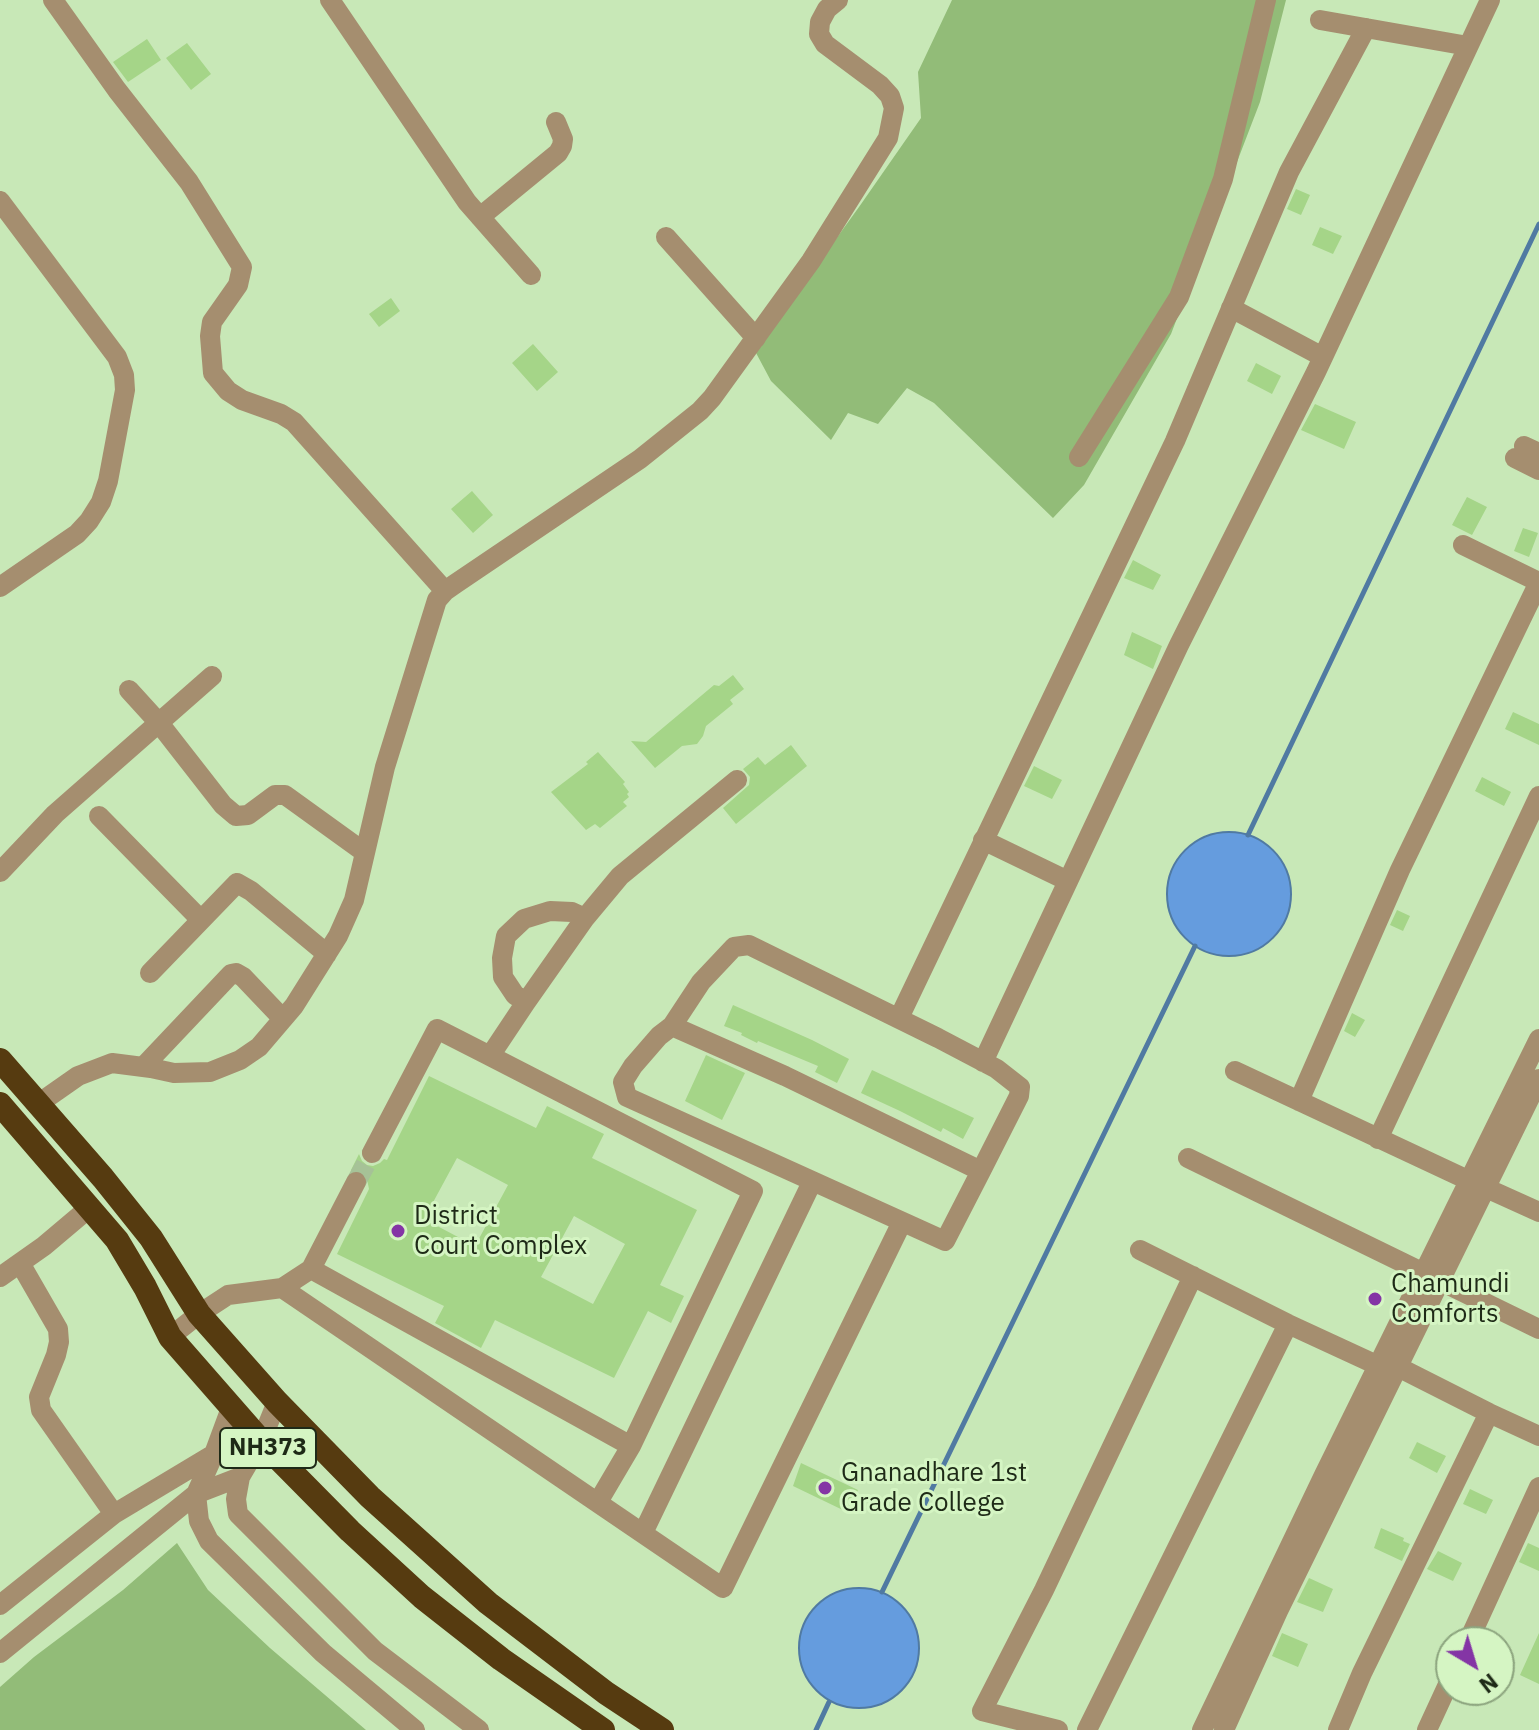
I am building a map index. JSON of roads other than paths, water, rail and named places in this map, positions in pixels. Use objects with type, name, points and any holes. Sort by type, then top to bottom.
[{"type":"highway","name":"NH373","points":[[0,1060],[151,1238],[199,1314],[277,1402],[370,1497],[488,1603],[606,1693],[662,1730]]},
{"type":"highway","points":[[8,1113],[38,1104]]},
{"type":"highway","name":"NH373","points":[[8,1113],[117,1240],[170,1337],[231,1408],[257,1446],[422,1597],[501,1659],[603,1730]]},
{"type":"street","points":[[53,0],[117,90],[189,182],[242,267],[238,285],[212,322],[213,373],[228,391],[242,400],[294,422],[445,591]]},
{"type":"street","points":[[330,0],[467,202],[531,275]]},
{"type":"street","points":[[38,1104],[78,1076],[112,1063],[174,1073],[210,1072],[240,1060],[259,1047],[294,1006],[338,936],[354,900],[385,767],[437,600],[445,591],[640,459],[700,411],[811,261],[888,138],[894,108],[890,96],[825,44],[819,34],[820,22],[827,9],[838,0]]},
{"type":"street","points":[[1079,457],[1179,297],[1223,179],[1266,0]]},
{"type":"street","points":[[983,1062],[1179,645],[1323,357],[1490,0]]},
{"type":"street","points":[[1320,20],[1468,46]]},
{"type":"street","points":[[899,1018],[1175,441],[1289,172],[1366,28]]},
{"type":"street","points":[[480,217],[558,153],[563,139],[556,122]]},
{"type":"street","points":[[0,201],[117,357],[124,375],[125,390],[108,481],[101,502],[89,521],[77,534],[0,587]]},
{"type":"street","points":[[666,237],[756,338]]},
{"type":"street","points":[[1231,308],[1323,357]]},
{"type":"street","points":[[1526,453],[1539,470]]},
{"type":"street","points":[[1299,1101],[1400,870],[1539,582],[1463,545]]},
{"type":"street","points":[[0,872],[55,814],[212,676]]},
{"type":"street","points":[[129,690],[223,805],[236,816],[248,815],[275,795],[285,795],[364,852]]},
{"type":"street","points":[[490,1056],[585,918],[620,876],[737,780]]},
{"type":"street","points":[[1378,1139],[1539,796]]},
{"type":"street","points":[[99,816],[201,920]]},
{"type":"street","points":[[983,840],[1068,881]]},
{"type":"street","points":[[150,973],[237,883],[327,954]]},
{"type":"street","points":[[526,1002],[515,995],[503,977],[506,936],[524,919],[550,911],[572,912],[585,918]]},
{"type":"street","points":[[749,945],[899,1018],[983,1062],[1020,1087],[1019,1096],[945,1241],[627,1097],[623,1082],[659,1036],[672,1026],[701,982],[734,947],[749,945]]},
{"type":"street","points":[[143,1067],[231,974],[243,977],[283,1019]]},
{"type":"street","points":[[672,1026],[785,1076],[981,1171]]},
{"type":"street","points":[[372,1153],[437,1029],[753,1191],[631,1446],[598,1502]]},
{"type":"street","points":[[1202,1730],[1478,1184],[1539,1039]]},
{"type":"street","points":[[1235,1071],[1539,1212]]},
{"type":"street","points":[[1478,1184],[1539,1079]]},
{"type":"street","points":[[1188,1158],[1539,1329]]},
{"type":"street","points":[[170,1337],[228,1295],[282,1288],[311,1269],[356,1182]]},
{"type":"street","points":[[643,1533],[812,1182]]},
{"type":"street","points":[[0,1277],[44,1246],[89,1208]]},
{"type":"street","points":[[282,1288],[723,1588],[902,1222]]},
{"type":"street","points":[[1140,1250],[1288,1324],[1539,1436]]},
{"type":"street","points":[[20,1263],[58,1329],[56,1355],[39,1397],[41,1410],[114,1514]]},
{"type":"street","points":[[311,1269],[631,1446]]},
{"type":"street","points":[[1058,1730],[982,1711],[1044,1590],[1193,1276]]},
{"type":"street","points":[[1087,1730],[1288,1324]]},
{"type":"street","points":[[1224,1730],[1388,1366]]},
{"type":"street","points":[[277,1402],[240,1477],[236,1499],[238,1514],[375,1651],[479,1730]]},
{"type":"street","points":[[231,1408],[196,1494],[199,1521],[209,1541],[323,1653],[415,1730]]},
{"type":"street","points":[[1338,1730],[1362,1673],[1489,1413]]},
{"type":"street","points":[[0,1605],[114,1514],[214,1454],[257,1446]]},
{"type":"street","points":[[0,1653],[196,1494],[240,1477]]},
{"type":"street","points":[[1475,1626],[1539,1487]]},
{"type":"street","points":[[1427,1730],[1438,1706]]},
{"type":"water","points":[[1229,832],[1253,837],[1273,850],[1286,870],[1291,894],[1286,918],[1273,938],[1253,951],[1229,956],[1205,951],[1185,938],[1172,918],[1167,894],[1172,870],[1185,850],[1205,837]]},
{"type":"water","points":[[859,1588],[882,1592],[902,1605],[915,1625],[919,1648],[915,1671],[902,1691],[882,1704],[859,1708],[836,1704],[816,1691],[803,1671],[799,1648],[803,1625],[816,1605],[836,1592]]},
{"type":"waterway","points":[[1248,835],[1539,224]]},
{"type":"waterway","points":[[882,1592],[1195,946]]},
{"type":"waterway","points":[[816,1730],[829,1702]]},
{"type":"tunnel","points":[[356,1182],[372,1153]]},
{"type":"place","name":"District Court Complex","points":[[398,1231]]},
{"type":"place","name":"Chamundi Comforts","points":[[1375,1299]]},
{"type":"place","name":"Gnanadhare 1st Grade College","points":[[825,1488]]}]
